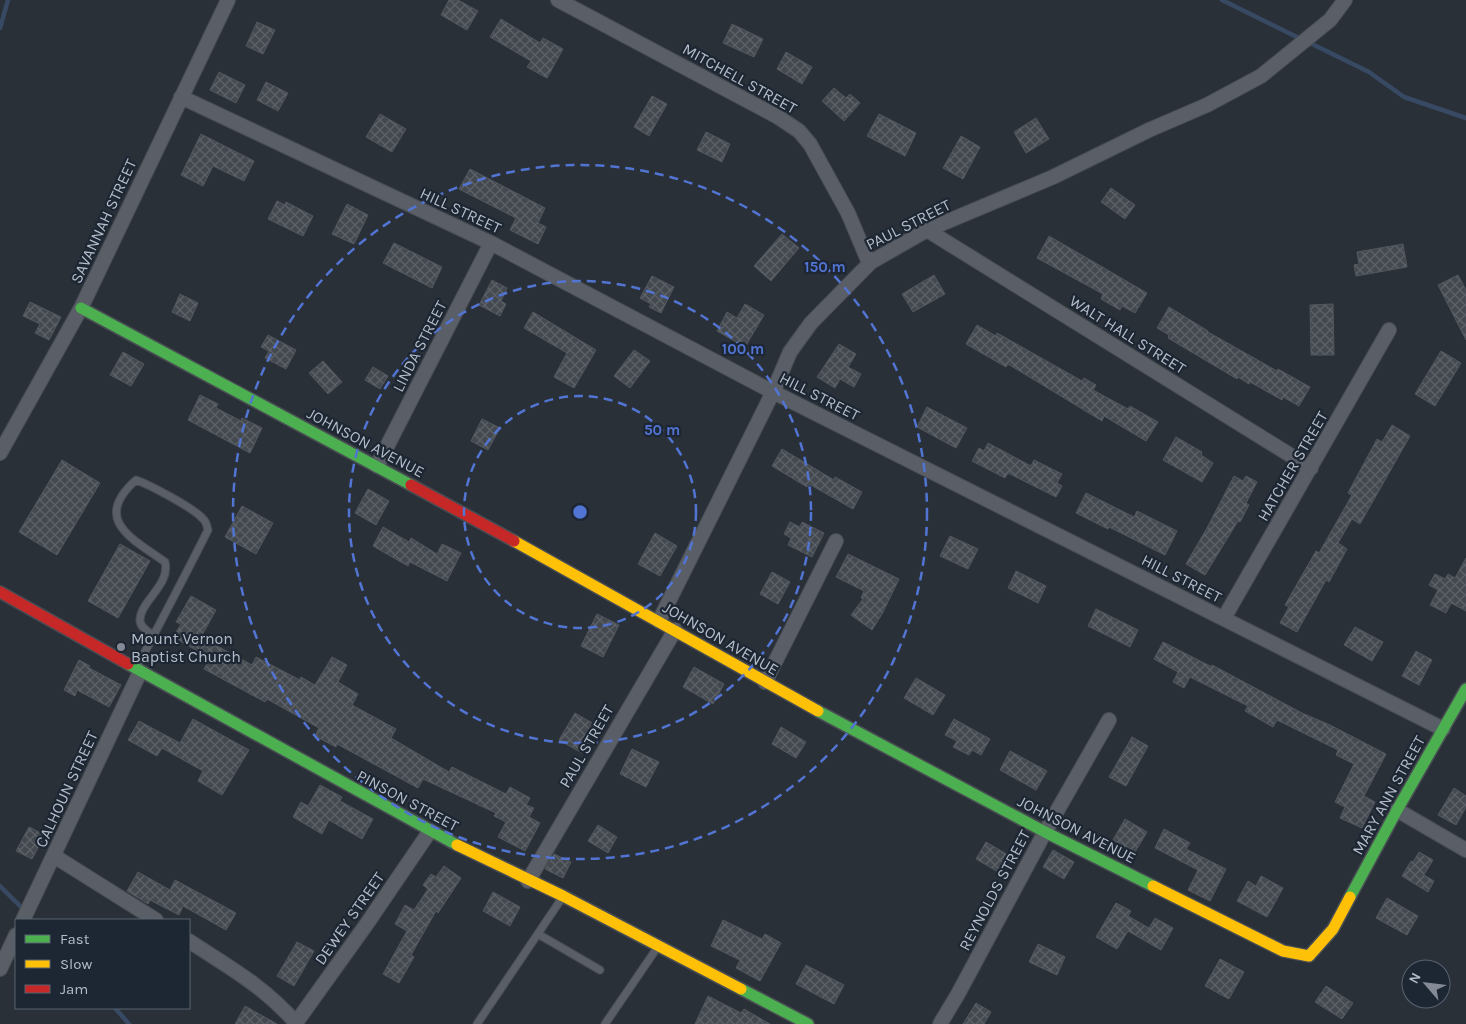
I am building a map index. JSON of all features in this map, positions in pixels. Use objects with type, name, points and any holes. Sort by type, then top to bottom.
[{"type":"street","name":"SAVANNAH STREET","points":[[0,453],[81,308],[228,0]]},
{"type":"street","name":"MITCHELL STREET","points":[[558,0],[778,117],[799,132],[818,157],[848,213],[867,258],[871,262]]},
{"type":"street","name":"PAUL STREET","points":[[659,621],[773,392],[790,352],[812,323],[871,262],[927,230],[1053,177],[1149,130],[1207,105],[1261,76],[1330,20],[1345,0]]},
{"type":"street","name":"HILL STREET","points":[[181,97],[491,243],[773,392],[1443,729]]},
{"type":"street","name":"WALT HALL STREET","points":[[927,230],[1311,468]]},
{"type":"street","name":"LINDA STREET","points":[[377,466],[491,243]]},
{"type":"street","name":"JOHNSON AVENUE","points":[[81,308],[377,466],[659,621],[765,682],[1046,832],[1282,951],[1309,956],[1333,929],[1339,918]]},
{"type":"street","name":"HATCHER STREET","points":[[1224,618],[1390,330]]},
{"type":"street","points":[[765,682],[836,541]]},
{"type":"street","name":"PINSON STREET","points":[[0,592],[138,671],[430,831],[528,881],[564,896],[808,1024]]},
{"type":"street","name":"PAUL STREET","points":[[528,881],[675,630]]},
{"type":"street","name":"CALHOUN STREET","points":[[23,919],[138,671]]},
{"type":"street","name":"MARY ANN STREET","points":[[1339,918],[1397,810],[1466,689]]},
{"type":"street","name":"REYNOLDS STREET","points":[[940,1024],[1109,720]]},
{"type":"street","points":[[1397,810],[1466,850]]},
{"type":"street","name":"DEWEY STREET","points":[[296,1024],[430,831]]},
{"type":"street","points":[[54,856],[154,919]]},
{"type":"street","points":[[0,969],[15,937]]},
{"type":"street","points":[[190,942],[246,977],[286,1010],[296,1024]]},
{"type":"lane","points":[[138,671],[208,530],[204,519],[197,514],[149,485],[136,480],[126,489],[116,513],[118,524],[130,539],[165,562],[166,575],[142,612],[140,620],[143,627],[154,636]]},
{"type":"lane","points":[[477,1024],[564,896]]},
{"type":"lane","points":[[538,934],[600,970]]},
{"type":"lane","points":[[605,1024],[659,946]]},
{"type":"building","points":[[449,0],[458,0],[478,11],[467,30],[441,15]]},
{"type":"building","points":[[501,19],[540,43],[543,38],[563,49],[547,78],[527,67],[531,61],[490,37]]},
{"type":"building","points":[[257,22],[275,30],[263,54],[246,46]]},
{"type":"building","points":[[732,24],[763,39],[754,57],[723,43]]},
{"type":"building","points":[[786,52],[812,67],[802,84],[777,69]]},
{"type":"building","points":[[219,72],[245,85],[236,103],[210,90]]},
{"type":"building","points":[[266,82],[288,93],[278,111],[257,100]]},
{"type":"building","points":[[834,88],[846,98],[850,94],[860,103],[844,121],[822,101]]},
{"type":"building","points":[[652,96],[667,104],[649,136],[634,127]]},
{"type":"building","points":[[380,114],[406,129],[392,152],[366,137]]},
{"type":"building","points":[[879,114],[916,133],[905,156],[867,136]]},
{"type":"building","points":[[1036,118],[1049,139],[1026,153],[1014,132]]},
{"type":"building","points":[[706,132],[730,144],[722,162],[697,150]]},
{"type":"building","points":[[201,134],[254,161],[244,181],[213,166],[203,186],[181,175]]},
{"type":"building","points":[[961,136],[980,147],[963,179],[943,168]]},
{"type":"building","points":[[470,169],[545,208],[538,223],[546,227],[538,244],[510,230],[516,218],[459,189]]},
{"type":"building","points":[[1111,188],[1135,205],[1125,219],[1101,202]]},
{"type":"building","points":[[277,201],[285,205],[286,202],[313,216],[303,236],[268,219]]},
{"type":"building","points":[[347,204],[368,215],[354,244],[332,234]]},
{"type":"building","points":[[782,234],[799,248],[771,281],[754,266]]},
{"type":"building","points":[[1049,236],[1147,293],[1135,313],[1122,306],[1120,310],[1101,299],[1103,294],[1037,258]]},
{"type":"building","points":[[394,243],[442,267],[432,288],[383,263]]},
{"type":"building","points":[[1403,244],[1407,267],[1356,276],[1354,265],[1359,264],[1357,252]]},
{"type":"building","points":[[934,275],[945,294],[913,312],[902,294]]},
{"type":"building","points":[[1458,275],[1466,290],[1466,340],[1438,285]]},
{"type":"building","points":[[652,276],[674,287],[661,313],[649,307],[651,304],[640,298]]},
{"type":"building","points":[[492,280],[507,288],[501,301],[506,304],[500,316],[479,305]]},
{"type":"building","points":[[180,294],[198,303],[190,321],[172,312]]},
{"type":"building","points":[[30,302],[61,317],[49,340],[35,333],[40,324],[23,316]]},
{"type":"building","points":[[745,304],[764,315],[745,347],[717,331],[727,312],[737,318]]},
{"type":"building","points":[[1333,304],[1334,355],[1311,355],[1310,305]]},
{"type":"building","points":[[1169,307],[1208,332],[1277,371],[1278,369],[1310,387],[1299,406],[1283,397],[1282,400],[1250,382],[1249,384],[1238,377],[1237,379],[1168,338],[1169,335],[1157,328]]},
{"type":"building","points":[[533,312],[596,350],[574,388],[554,377],[567,353],[524,328]]},
{"type":"building","points":[[977,325],[996,336],[997,333],[1082,381],[1084,378],[1096,385],[1093,390],[1128,409],[1130,406],[1158,422],[1146,441],[1104,416],[1102,421],[1008,364],[1006,367],[966,344]]},
{"type":"building","points":[[268,335],[296,350],[286,369],[265,358],[269,351],[261,347]]},
{"type":"building","points":[[839,344],[856,354],[848,367],[861,374],[854,387],[840,379],[835,388],[817,377]]},
{"type":"building","points":[[634,350],[650,361],[630,388],[614,376]]},
{"type":"building","points":[[1441,351],[1461,363],[1435,406],[1415,394]]},
{"type":"building","points":[[123,352],[144,364],[131,386],[110,375]]},
{"type":"building","points":[[323,361],[342,382],[328,394],[309,373]]},
{"type":"building","points":[[373,367],[388,376],[380,389],[365,380]]},
{"type":"building","points":[[200,395],[218,404],[216,408],[241,421],[242,418],[262,428],[250,453],[188,420]]},
{"type":"building","points":[[927,407],[967,428],[956,448],[917,427]]},
{"type":"building","points":[[482,419],[500,428],[488,450],[471,441]]},
{"type":"building","points":[[1392,425],[1410,436],[1360,524],[1352,519],[1338,543],[1347,549],[1329,582],[1326,580],[1297,632],[1280,623],[1289,607],[1285,605],[1316,551],[1319,553],[1352,495],[1348,493],[1377,439],[1382,442]]},
{"type":"building","points":[[1176,437],[1202,452],[1201,455],[1213,463],[1202,482],[1163,460]]},
{"type":"building","points":[[988,443],[1031,466],[1034,460],[1062,474],[1057,483],[1062,486],[1056,497],[1008,473],[1005,478],[972,461],[979,448],[984,451]]},
{"type":"building","points":[[782,449],[834,480],[835,477],[862,492],[853,509],[809,484],[807,487],[772,466]]},
{"type":"building","points":[[62,460],[100,483],[57,555],[19,532]]},
{"type":"building","points":[[1234,476],[1243,481],[1246,476],[1257,482],[1246,503],[1249,505],[1240,522],[1238,521],[1205,575],[1186,564]]},
{"type":"building","points":[[368,489],[389,501],[376,525],[355,513]]},
{"type":"building","points":[[1086,493],[1134,517],[1137,511],[1177,531],[1165,555],[1076,513]]},
{"type":"building","points":[[242,506],[273,523],[256,554],[225,537]]},
{"type":"building","points":[[790,522],[800,527],[802,522],[824,533],[812,557],[788,545],[791,538],[784,534]]},
{"type":"building","points":[[383,527],[409,542],[411,538],[437,554],[442,544],[461,553],[447,581],[410,562],[408,566],[373,546]]},
{"type":"building","points":[[655,533],[677,546],[660,576],[638,564]]},
{"type":"building","points":[[950,536],[978,549],[968,569],[940,556]]},
{"type":"building","points":[[120,544],[150,561],[118,618],[88,601]]},
{"type":"building","points":[[848,554],[899,579],[872,630],[851,615],[863,599],[861,598],[864,591],[836,577]]},
{"type":"building","points":[[1466,558],[1466,611],[1451,603],[1446,613],[1430,605],[1438,590],[1429,585],[1435,574],[1445,579],[1448,574],[1455,578]]},
{"type":"building","points":[[1016,571],[1046,586],[1038,603],[1008,588]]},
{"type":"building","points":[[772,572],[790,582],[778,604],[760,594]]},
{"type":"building","points":[[191,596],[216,610],[201,637],[252,665],[256,657],[300,680],[301,677],[315,685],[332,657],[347,665],[338,682],[358,694],[352,705],[396,729],[391,738],[449,772],[452,767],[506,794],[510,787],[530,798],[526,805],[534,808],[529,817],[540,823],[525,851],[498,837],[506,822],[494,816],[496,813],[423,779],[418,788],[337,744],[336,747],[315,736],[319,728],[267,699],[265,702],[204,669],[210,658],[173,637],[181,624],[176,622]]},
{"type":"building","points":[[1096,609],[1138,630],[1130,647],[1088,626]]},
{"type":"building","points":[[597,614],[619,625],[603,657],[581,646]]},
{"type":"building","points":[[1355,627],[1383,642],[1372,661],[1344,645]]},
{"type":"building","points":[[1163,642],[1386,754],[1364,796],[1375,802],[1362,828],[1340,818],[1345,807],[1335,802],[1354,764],[1336,755],[1338,750],[1277,720],[1273,727],[1245,711],[1248,706],[1190,677],[1184,688],[1173,682],[1178,672],[1154,659]]},
{"type":"building","points":[[1416,651],[1432,660],[1419,685],[1402,676]]},
{"type":"building","points":[[79,660],[90,666],[89,668],[121,685],[109,707],[77,690],[75,696],[64,690]]},
{"type":"building","points":[[694,667],[724,684],[713,704],[683,687]]},
{"type":"building","points":[[916,678],[945,695],[933,715],[904,698]]},
{"type":"building","points":[[575,713],[594,724],[586,737],[590,739],[582,753],[559,740]]},
{"type":"building","points":[[193,719],[249,750],[222,795],[198,781],[203,771],[162,748],[157,756],[128,740],[139,721],[180,743]]},
{"type":"building","points":[[954,719],[990,739],[981,755],[972,750],[969,755],[953,747],[957,741],[945,735]]},
{"type":"building","points":[[781,727],[806,742],[796,758],[772,744]]},
{"type":"building","points":[[1132,737],[1148,746],[1126,786],[1109,777]]},
{"type":"building","points":[[632,749],[659,762],[646,787],[620,774]]},
{"type":"building","points":[[1010,751],[1047,771],[1036,790],[1000,770]]},
{"type":"building","points":[[320,785],[342,797],[340,801],[373,819],[362,839],[329,820],[322,834],[293,817],[301,802],[308,806]]},
{"type":"building","points":[[1454,788],[1466,796],[1466,807],[1456,825],[1438,815]]},
{"type":"building","points":[[1125,819],[1147,832],[1135,852],[1113,840]]},
{"type":"building","points":[[598,825],[617,837],[608,853],[588,841]]},
{"type":"building","points":[[29,827],[45,835],[32,859],[16,851]]},
{"type":"building","points":[[1164,829],[1190,843],[1186,849],[1226,869],[1210,901],[1188,890],[1198,870],[1155,848]]},
{"type":"building","points":[[986,842],[1010,856],[1000,873],[976,859]]},
{"type":"building","points":[[1053,850],[1074,862],[1064,879],[1043,867]]},
{"type":"building","points":[[1419,852],[1433,860],[1424,875],[1434,881],[1428,892],[1402,876]]},
{"type":"building","points":[[554,854],[571,862],[563,878],[545,869]]},
{"type":"building","points":[[444,866],[461,878],[438,913],[436,911],[411,955],[414,957],[399,983],[383,974],[407,931],[395,924],[405,905],[414,910],[428,889],[423,885],[431,874],[436,877]]},
{"type":"building","points":[[138,872],[170,890],[175,880],[236,913],[226,930],[183,906],[179,915],[150,900],[148,904],[127,891]]},
{"type":"building","points":[[1261,876],[1283,888],[1267,917],[1237,901],[1248,881],[1256,886]]},
{"type":"building","points":[[493,892],[520,907],[510,926],[483,911]]},
{"type":"building","points":[[1387,898],[1418,916],[1407,935],[1376,918]]},
{"type":"building","points":[[1116,903],[1131,911],[1128,916],[1149,928],[1155,918],[1173,928],[1161,950],[1128,931],[1117,949],[1096,937]]},
{"type":"building","points":[[723,920],[762,939],[765,934],[781,943],[760,981],[736,968],[740,960],[711,946]]},
{"type":"building","points":[[297,942],[314,951],[294,986],[277,976]]},
{"type":"building","points":[[1038,944],[1065,957],[1057,975],[1029,962]]},
{"type":"building","points":[[1220,959],[1244,972],[1229,999],[1205,986]]},
{"type":"building","points":[[806,965],[844,985],[834,1004],[796,984]]},
{"type":"building","points":[[1326,986],[1353,1003],[1342,1019],[1315,1002]]},
{"type":"building","points":[[708,996],[741,1013],[744,1009],[770,1024],[695,1024]]},
{"type":"building","points":[[976,1003],[991,1012],[984,1024],[963,1024]]},
{"type":"building","points":[[245,1006],[277,1024],[235,1024]]},
{"type":"waterway","points":[[0,28],[8,0]]},
{"type":"waterway","points":[[1222,0],[1301,39]]},
{"type":"waterway","points":[[1308,42],[1369,72],[1404,97],[1466,118]]},
{"type":"waterway","points":[[0,886],[23,909]]},
{"type":"waterway","points":[[116,1009],[129,1024]]},
{"type":"traffic: fast","points":[[81,308],[411,485]]},
{"type":"traffic: fast","points":[[128,664],[457,845]]},
{"type":"traffic: fast","points":[[1350,897],[1466,689]]},
{"type":"traffic: fast","points":[[818,711],[1045,832],[1153,886]]},
{"type":"traffic: fast","points":[[741,989],[808,1024]]},
{"type":"traffic: slow","points":[[514,541],[818,711]]},
{"type":"traffic: slow","points":[[457,845],[563,896],[741,989]]},
{"type":"traffic: slow","points":[[1153,886],[1283,951],[1309,956],[1333,929],[1350,897]]},
{"type":"traffic: jam","points":[[411,485],[514,541]]},
{"type":"traffic: jam","points":[[0,592],[128,664]]},
{"type":"place","name":"Mount Vernon Baptist Church","points":[[121,647]]}]
